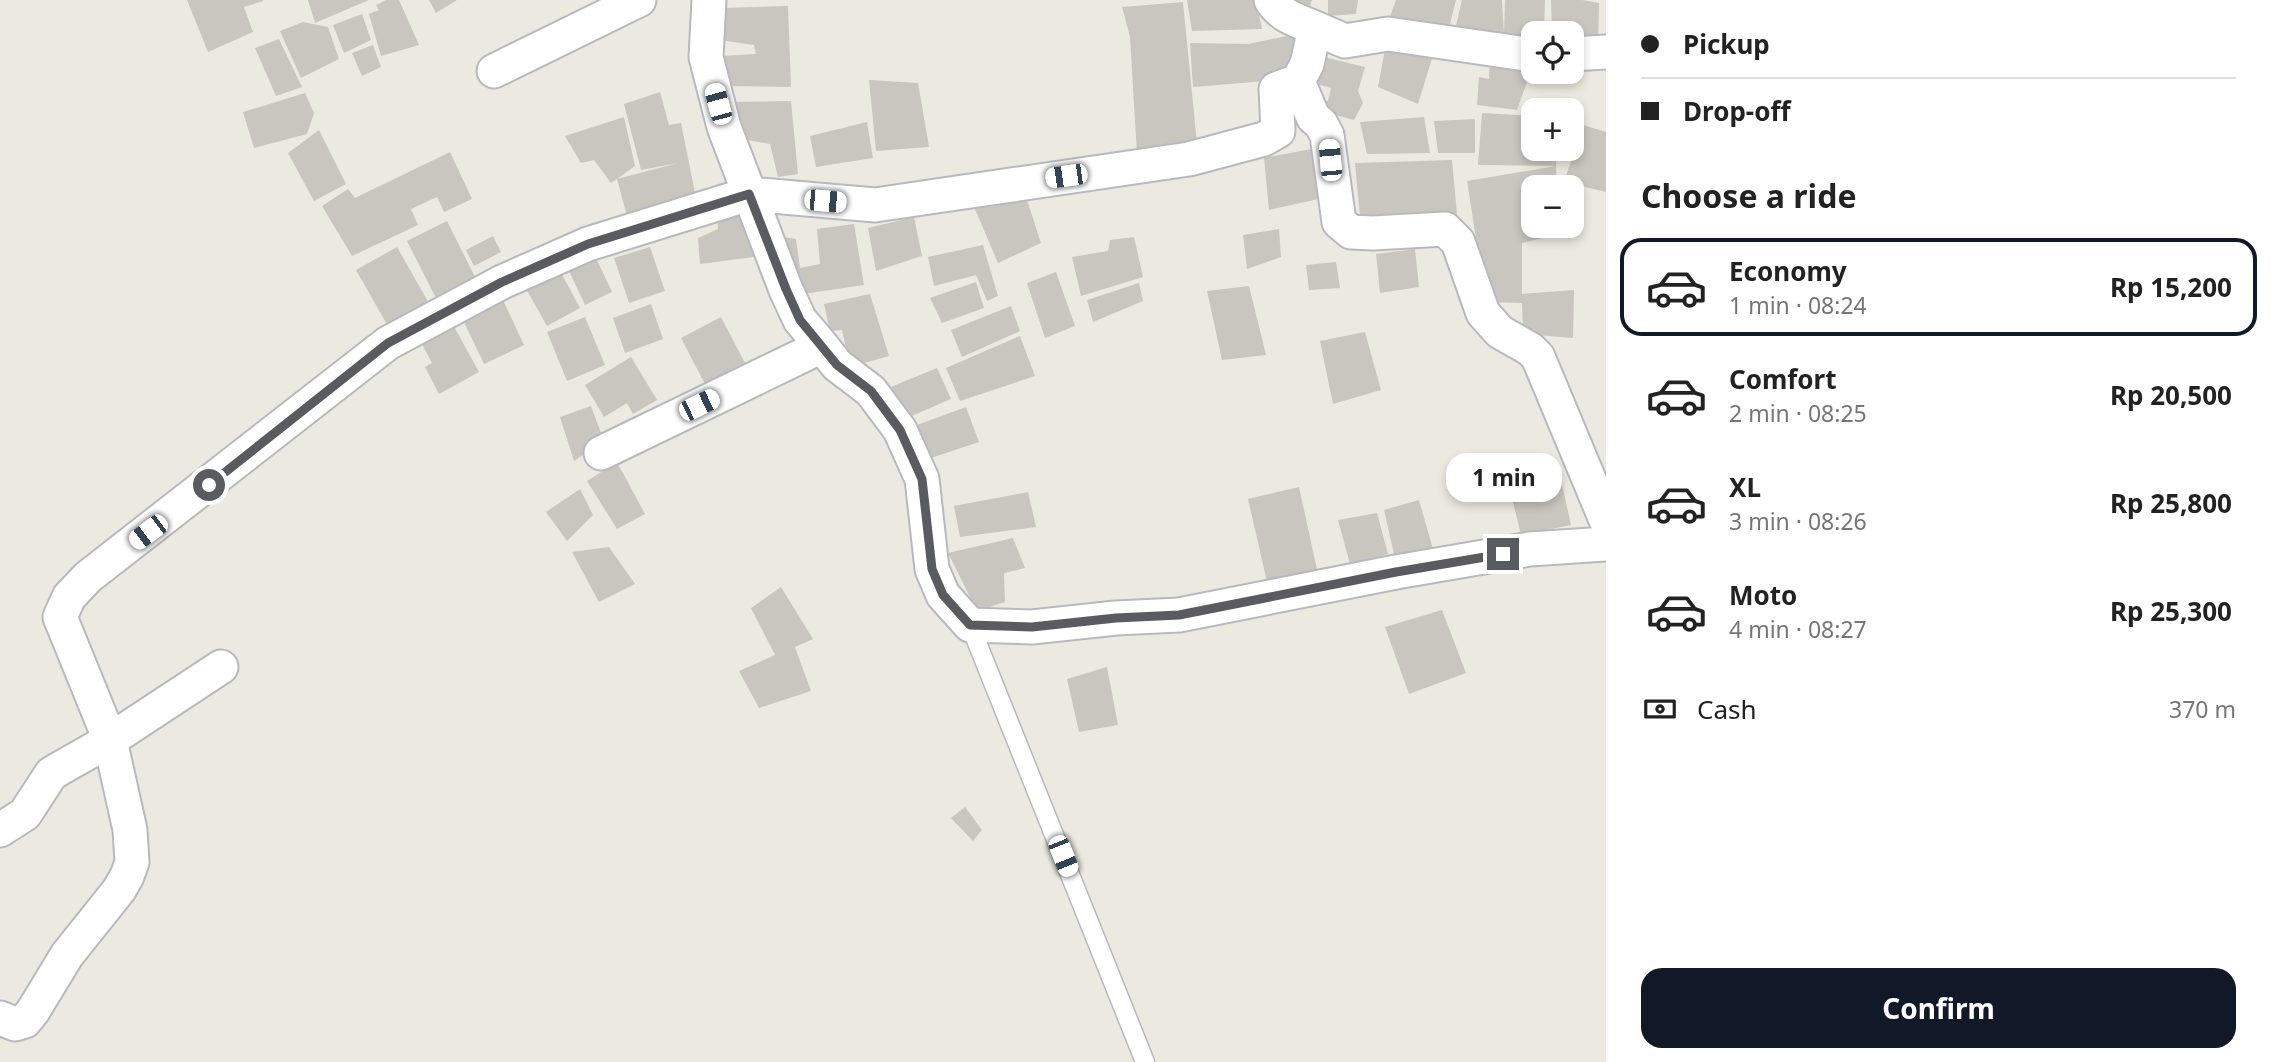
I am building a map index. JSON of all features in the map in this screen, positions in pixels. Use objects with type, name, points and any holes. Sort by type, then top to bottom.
[{"type":"street","points":[[494,71],[639,0]]},
{"type":"street","points":[[709,0],[706,57],[724,127],[791,300],[800,320],[837,365],[871,391],[900,430],[922,479],[932,569],[943,595],[970,625],[1032,627],[1116,618],[1179,615],[1396,572],[1530,549],[1606,544]]},
{"type":"street","points":[[1271,0],[1276,9],[1291,18],[1345,41],[1388,34],[1521,53]]},
{"type":"street","points":[[0,1018],[15,1024],[25,1021],[33,1012],[67,955],[119,890],[132,862],[132,846],[110,740],[61,617],[69,597],[88,577],[388,343],[502,282],[588,244],[749,194],[875,205],[1189,159],[1264,139],[1278,131],[1276,89],[1298,81],[1307,64],[1315,28]]},
{"type":"street","points":[[1584,53],[1606,52]]},
{"type":"street","points":[[1298,81],[1313,117],[1328,135],[1332,184],[1339,222],[1351,232],[1445,229],[1458,242],[1483,313],[1500,332],[1530,349],[1538,357],[1606,520]]},
{"type":"street","points":[[601,453],[822,346]]},
{"type":"street","points":[[0,830],[13,823],[32,805],[51,774],[110,740],[221,667]]},
{"type":"lane","points":[[970,625],[1145,1062]]},
{"type":"building","points":[[187,0],[263,1],[244,7],[253,32],[208,52]]},
{"type":"building","points":[[308,0],[369,0],[315,23]]},
{"type":"building","points":[[386,0],[399,0],[419,45],[381,56],[369,14],[379,10],[376,5]]},
{"type":"building","points":[[429,0],[457,0],[436,13]]},
{"type":"building","points":[[1187,0],[1256,0],[1262,29],[1192,31]]},
{"type":"building","points":[[1296,0],[1312,0],[1309,10]]},
{"type":"building","points":[[1328,0],[1358,0],[1356,14],[1328,16]]},
{"type":"building","points":[[1396,0],[1456,0],[1446,39],[1386,28]]},
{"type":"building","points":[[1462,0],[1502,0],[1504,35],[1505,0],[1545,0],[1544,21],[1521,21],[1521,42],[1453,38]]},
{"type":"building","points":[[1551,0],[1599,3],[1598,46],[1584,46],[1584,21],[1552,21]]},
{"type":"building","points":[[1183,2],[1197,144],[1137,154],[1130,37],[1122,7]]},
{"type":"building","points":[[788,6],[791,87],[722,86],[721,56],[756,54],[754,45],[720,40],[721,8]]},
{"type":"building","points":[[362,14],[371,40],[344,53],[333,25]]},
{"type":"building","points":[[303,22],[328,27],[339,59],[301,78],[280,31]]},
{"type":"building","points":[[1297,34],[1297,63],[1279,80],[1193,87],[1190,43],[1248,44]]},
{"type":"building","points":[[279,39],[302,87],[276,96],[255,48]]},
{"type":"building","points":[[1386,44],[1434,52],[1418,104],[1378,87]]},
{"type":"building","points":[[373,45],[381,67],[362,76],[352,53]]},
{"type":"building","points":[[1320,56],[1365,67],[1358,91],[1363,103],[1354,120],[1318,110],[1316,101],[1328,101],[1331,88],[1313,83]]},
{"type":"building","points":[[1490,58],[1521,68],[1521,84],[1526,84],[1517,110],[1477,105],[1479,77],[1489,79]]},
{"type":"building","points":[[869,80],[918,83],[929,147],[876,151]]},
{"type":"building","points":[[660,92],[669,125],[681,123],[697,203],[627,216],[617,179],[678,163],[641,170],[624,104]]},
{"type":"building","points":[[305,93],[314,113],[307,134],[254,148],[243,112]]},
{"type":"building","points":[[791,101],[798,174],[778,177],[770,144],[742,139],[729,102]]},
{"type":"building","points":[[1482,113],[1521,115],[1521,161],[1556,161],[1556,166],[1478,165]]},
{"type":"building","points":[[624,117],[635,166],[611,183],[594,160],[581,163],[565,136]]},
{"type":"building","points":[[1424,117],[1430,153],[1367,154],[1360,122]]},
{"type":"building","points":[[1475,119],[1475,153],[1438,153],[1434,121]]},
{"type":"building","points":[[867,122],[873,158],[816,167],[810,136]]},
{"type":"building","points":[[1584,125],[1606,132],[1606,192],[1584,187],[1584,175],[1566,175],[1571,161],[1584,161]]},
{"type":"building","points":[[319,130],[346,184],[314,201],[288,153]]},
{"type":"building","points":[[1317,148],[1323,198],[1269,210],[1264,158]]},
{"type":"building","points":[[450,152],[472,199],[444,212],[437,197],[411,209],[418,225],[352,256],[322,206],[348,189],[355,198]]},
{"type":"building","points":[[1452,160],[1458,225],[1361,228],[1355,163]]},
{"type":"building","points":[[1556,166],[1556,175],[1521,175],[1521,238],[1543,238],[1522,243],[1522,294],[1574,290],[1573,338],[1523,334],[1522,303],[1486,302],[1467,181]]},
{"type":"building","points":[[1024,191],[1041,243],[998,263],[975,209]]},
{"type":"building","points":[[749,208],[754,257],[700,264],[698,238],[718,229],[717,212]]},
{"type":"building","points":[[914,217],[922,256],[876,271],[868,228]]},
{"type":"building","points":[[447,221],[475,277],[436,298],[407,241]]},
{"type":"building","points":[[854,224],[864,285],[796,295],[783,237],[796,239],[800,268],[820,264],[817,229]]},
{"type":"building","points":[[1279,229],[1281,257],[1247,269],[1243,235]]},
{"type":"building","points":[[493,236],[501,252],[474,266],[466,250]]},
{"type":"building","points":[[1134,237],[1143,277],[1081,296],[1072,257],[1108,251],[1110,240]]},
{"type":"building","points":[[983,245],[998,296],[987,301],[976,275],[934,286],[928,257]]},
{"type":"building","points":[[397,247],[430,305],[389,328],[356,270]]},
{"type":"building","points":[[650,247],[665,291],[629,303],[614,258]]},
{"type":"building","points":[[1415,249],[1419,287],[1380,293],[1376,254]]},
{"type":"building","points":[[595,256],[612,292],[585,305],[568,269]]},
{"type":"building","points":[[1336,262],[1340,288],[1309,290],[1306,265]]},
{"type":"building","points":[[559,269],[580,308],[547,326],[525,287]]},
{"type":"building","points":[[1056,272],[1075,326],[1045,338],[1027,283]]},
{"type":"building","points":[[976,282],[984,308],[942,323],[930,298]]},
{"type":"building","points":[[1139,283],[1143,301],[1093,322],[1087,300]]},
{"type":"building","points":[[1249,286],[1266,355],[1222,360],[1207,291]]},
{"type":"building","points":[[870,294],[889,356],[850,367],[842,330],[830,331],[824,304]]},
{"type":"building","points":[[503,300],[524,345],[484,364],[463,320]]},
{"type":"building","points":[[651,304],[663,339],[625,353],[613,318]]},
{"type":"building","points":[[1011,306],[1020,331],[962,357],[951,330]]},
{"type":"building","points":[[585,317],[605,365],[567,381],[547,332]]},
{"type":"building","points":[[721,317],[745,363],[705,384],[681,338]]},
{"type":"building","points":[[450,319],[479,372],[439,394],[425,367],[432,363],[418,337]]},
{"type":"building","points":[[1365,332],[1381,390],[1333,404],[1320,341]]},
{"type":"building","points":[[1020,336],[1035,376],[960,401],[946,368]]},
{"type":"building","points":[[631,357],[657,400],[633,414],[627,403],[604,417],[585,385]]},
{"type":"building","points":[[937,368],[951,399],[900,421],[881,391]]},
{"type":"building","points":[[591,406],[604,441],[574,461],[560,417]]},
{"type":"building","points":[[966,407],[979,442],[925,460],[909,428]]},
{"type":"building","points":[[617,462],[645,514],[617,529],[587,481]]},
{"type":"building","points":[[1559,471],[1571,525],[1521,535],[1507,478]]},
{"type":"building","points":[[1299,487],[1318,574],[1268,586],[1248,499]]},
{"type":"building","points":[[580,489],[593,515],[567,541],[546,512]]},
{"type":"building","points":[[1028,492],[1036,527],[960,537],[954,506]]},
{"type":"building","points":[[1419,500],[1433,549],[1395,558],[1384,510]]},
{"type":"building","points":[[1377,513],[1388,554],[1350,564],[1338,520]]},
{"type":"building","points":[[1013,538],[1025,568],[1004,573],[1005,602],[977,611],[948,553]]},
{"type":"building","points":[[609,547],[635,584],[599,602],[572,552]]},
{"type":"building","points":[[781,587],[813,639],[795,647],[811,691],[759,708],[739,671],[775,655],[751,608]]},
{"type":"building","points":[[1442,610],[1466,673],[1409,694],[1385,627]]},
{"type":"building","points":[[1107,667],[1118,725],[1079,732],[1067,679]]},
{"type":"building","points":[[965,807],[982,830],[973,841],[951,818]]},
{"type":"route","points":[[209,485],[388,343],[502,282],[588,244],[749,194],[800,320],[837,365],[871,391],[900,430],[922,479],[932,569],[943,595],[970,625],[1032,627],[1116,618],[1179,615],[1396,572],[1503,554]]}]
